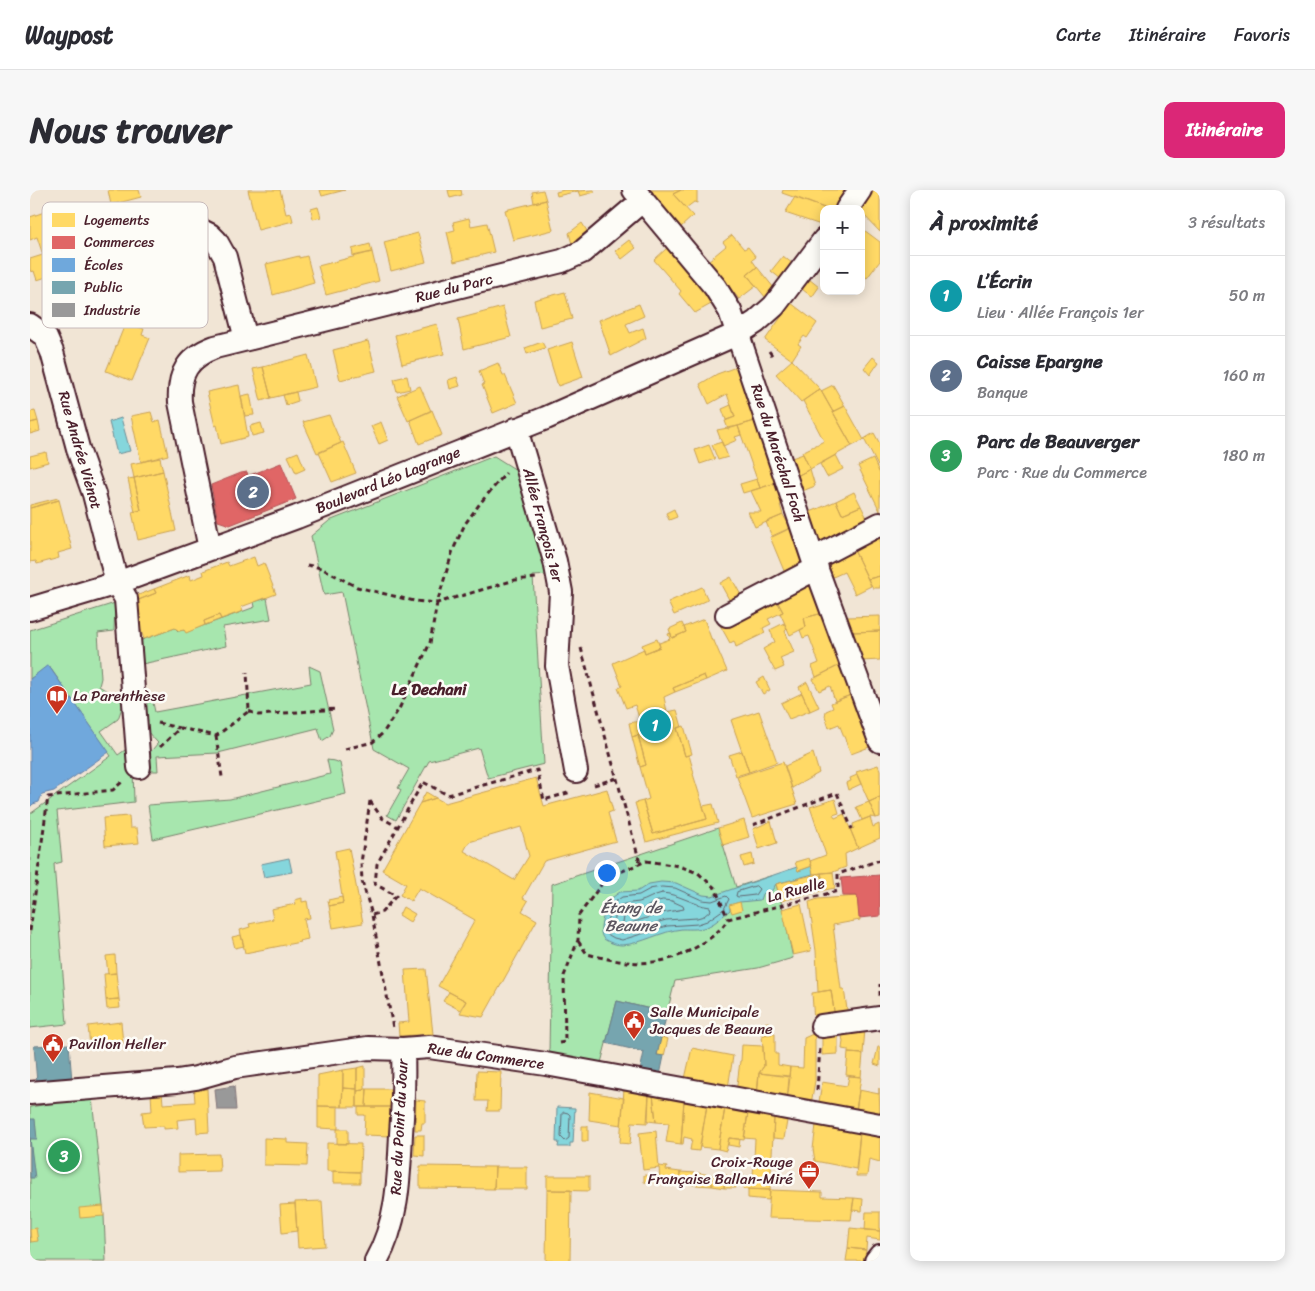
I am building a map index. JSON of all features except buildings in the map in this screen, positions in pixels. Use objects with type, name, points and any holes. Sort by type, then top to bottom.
[{"type":"street","points":[[850,205],[860,190]]},
{"type":"street","name":"Rue du Maréchal Foch","points":[[639,195],[715,288],[730,311],[815,564],[880,741]]},
{"type":"street","name":"Rue du Parc","points":[[210,549],[181,410],[180,387],[184,371],[197,356],[215,347],[562,261],[582,252],[639,195]]},
{"type":"street","points":[[208,235],[216,241],[225,257],[246,339]]},
{"type":"street","name":"Boulevard Léo Lagrange","points":[[30,609],[117,583],[298,517],[546,418],[738,333],[756,322],[774,306],[820,245]]},
{"type":"street","name":"Rue Andrée Viénot","points":[[30,325],[44,336],[52,352],[79,452],[94,494],[117,583],[126,599],[139,767]]},
{"type":"street","name":"Allée François 1er","points":[[516,429],[558,576],[560,592],[557,666],[579,783]]},
{"type":"street","points":[[727,615],[880,524]]},
{"type":"street","points":[[822,1026],[880,1018]]},
{"type":"street","name":"Rue du Commerce","points":[[30,1093],[177,1081],[196,1078],[235,1067],[368,1048],[429,1047],[546,1064],[880,1125]]},
{"type":"street","name":"Rue du Point du Jour","points":[[376,1261],[389,1233],[397,1194],[402,1121],[395,1049]]},
{"type":"street","points":[[876,1261],[880,1256]]},
{"type":"path","points":[[345,749],[372,742],[383,734],[394,717],[430,644],[437,603],[453,550],[465,524],[509,469],[524,458]]},
{"type":"path","points":[[307,565],[321,568],[357,587],[414,601],[437,603],[515,580],[558,576]]},
{"type":"path","points":[[579,640],[640,863]]},
{"type":"path","points":[[247,672],[249,711]]},
{"type":"path","points":[[249,711],[258,716],[337,709]]},
{"type":"path","points":[[30,931],[48,797],[113,790],[180,728],[216,736],[249,711]]},
{"type":"path","points":[[216,736],[222,777]]},
{"type":"path","points":[[372,915],[382,912],[396,896],[375,884],[377,864],[423,782],[448,796],[537,770],[544,800],[579,783],[617,778]]},
{"type":"path","points":[[753,825],[838,793],[852,829]]},
{"type":"path","points":[[395,1049],[372,915],[362,881],[361,863],[370,801],[382,818],[398,827]]},
{"type":"path","name":"La Ruelle","points":[[728,920],[838,891],[838,874],[880,860]]},
{"type":"path","points":[[546,1064],[549,1045],[565,1042],[564,976],[578,940],[579,916],[606,878],[646,861],[679,866],[698,873],[715,888],[728,920],[721,930],[706,942],[677,958],[647,964],[629,963],[587,954],[578,940]]},
{"type":"path","points":[[815,1114],[822,1026]]},
{"type":"green space","points":[[494,456],[521,473],[549,575],[533,576],[544,764],[488,778],[479,748],[429,761],[396,820],[387,815],[401,790],[398,788],[409,769],[374,749],[342,592],[324,595],[311,536],[329,521]]},
{"type":"green space","points":[[267,598],[271,619],[223,627],[226,646],[142,664],[139,641],[175,628],[178,631],[184,630],[186,632],[255,607],[254,602]]},
{"type":"green space","points":[[115,603],[114,631],[98,633],[101,678],[99,686],[124,702],[118,719],[101,731],[118,755],[125,750],[133,769],[134,802],[57,811],[62,862],[54,864],[67,1024],[30,1028],[30,814],[111,756],[49,666],[30,679],[30,630]]},
{"type":"green space","points":[[309,666],[320,671],[333,729],[330,736],[322,741],[318,728],[218,753],[157,756],[158,771],[152,771],[146,764],[146,757],[158,743],[144,728],[142,705],[152,698],[155,712],[311,683]]},
{"type":"green space","points":[[327,760],[340,763],[346,794],[153,839],[148,805],[230,799],[330,774]]},
{"type":"green space","points":[[718,828],[736,887],[773,875],[781,901],[793,958],[758,968],[675,981],[667,1013],[617,1001],[601,1063],[549,1053],[552,884]]},
{"type":"green space","points":[[92,1097],[104,1216],[106,1261],[30,1261],[30,1107]]},
{"type":"water","points":[[121,418],[130,451],[117,454],[109,422]]},
{"type":"water","points":[[289,858],[292,872],[264,877],[261,864]]},
{"type":"water","name":"Étang de Beaune","points":[[812,866],[813,874],[776,884],[771,892],[762,894],[760,900],[730,905],[730,910],[715,923],[706,927],[674,930],[622,945],[608,941],[602,936],[601,927],[606,902],[620,892],[638,891],[649,884],[661,882],[676,883],[703,895],[712,896],[797,867],[798,871]]},
{"type":"water","points":[[557,1107],[575,1108],[573,1143],[570,1143],[570,1147],[558,1147],[559,1142],[556,1142]]},
{"type":"place","name":"Caisse Epargne","points":[[253,492]]},
{"type":"place","name":"La Parenthèse","points":[[57,715]]},
{"type":"place","name":"L’Écrin","points":[[655,725]]},
{"type":"place","name":"Salle Municipale Jacques de Beaune","points":[[634,1040]]},
{"type":"place","name":"Pavillon Heller","points":[[53,1063]]},
{"type":"place","name":"Parc de Beauverger","points":[[64,1156]]},
{"type":"place","name":"Croix-Rouge Française Ballan-Miré","points":[[809,1190]]},
{"type":"district","name":"Le Dechani","points":[[429,689]]}]
